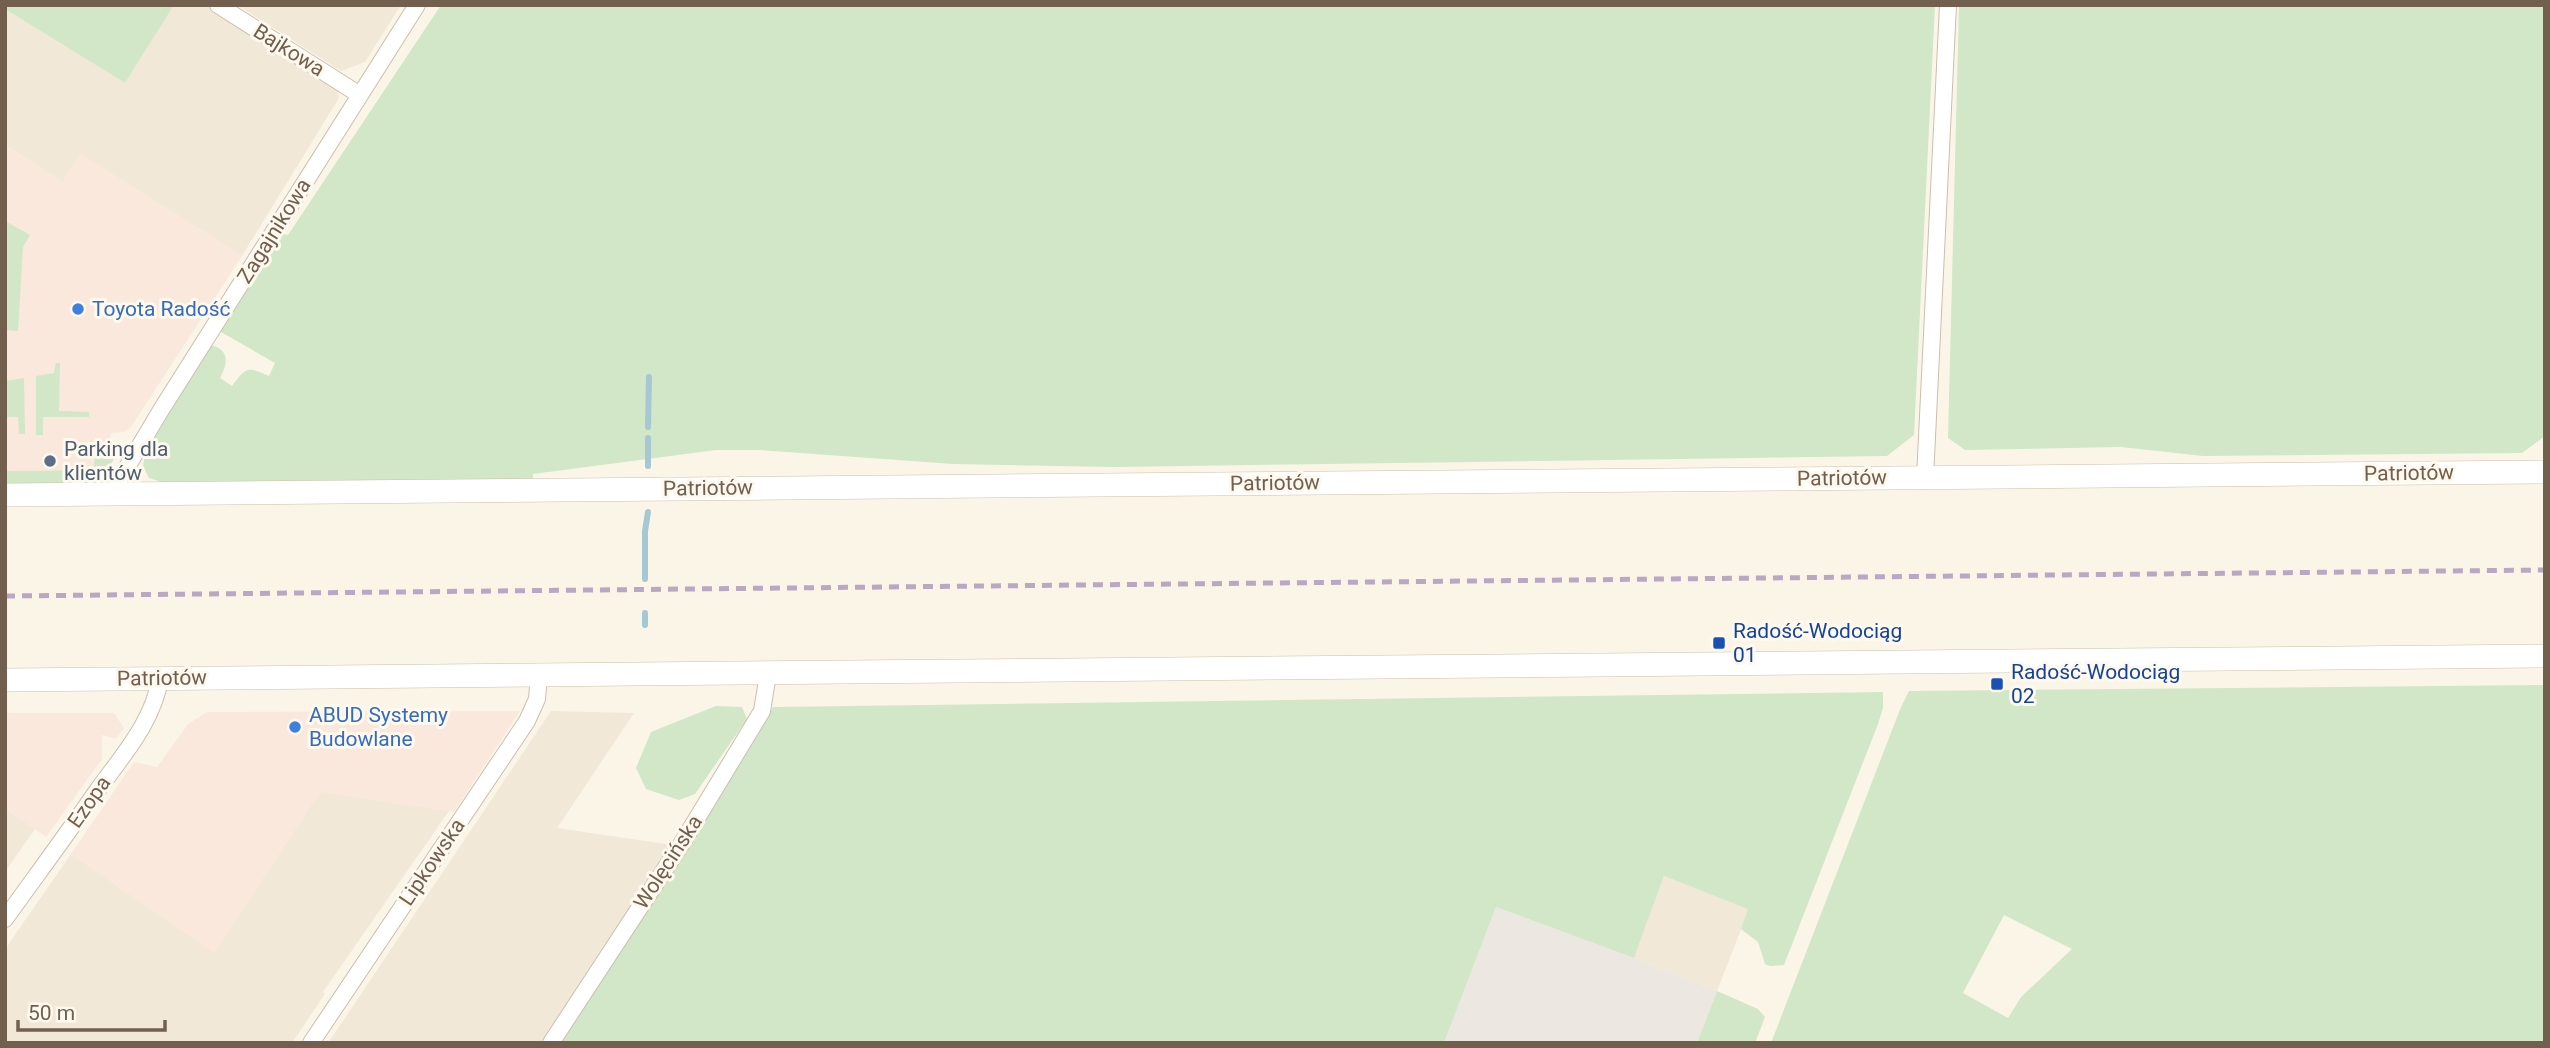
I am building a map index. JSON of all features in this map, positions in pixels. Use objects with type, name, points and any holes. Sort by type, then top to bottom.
[{"type":"main road","name":"Patriotów","points":[[5,495],[2545,472]]},
{"type":"main road","name":"Patriotów","points":[[5,680],[2545,656]]},
{"type":"street","name":"Bajkowa","points":[[218,5],[360,95]]},
{"type":"street","name":"Zagajnikowa","points":[[111,494],[161,410],[417,5]]},
{"type":"street","points":[[1925,478],[1948,5]]},
{"type":"street","name":"Wolęcińska","points":[[551,1043],[682,843],[762,711],[768,674]]},
{"type":"street","name":"Lipkowska","points":[[311,1043],[527,721],[537,699],[539,675]]},
{"type":"street","name":"Ezopa","points":[[5,919],[133,741],[158,695],[160,678]]},
{"type":"shaded area","points":[[174,5],[207,5],[337,89],[339,98],[242,256],[80,154],[63,182],[5,145],[5,9],[125,83]]},
{"type":"shaded area","points":[[237,5],[401,5],[365,62],[341,71]]},
{"type":"shaded area","points":[[5,145],[63,182],[80,154],[242,256],[131,427],[124,432],[111,433],[109,452],[115,456],[110,466],[95,470],[5,471]]},
{"type":"shaded area","points":[[520,711],[454,812],[320,792],[214,953],[71,854],[134,762],[157,767],[188,724],[207,712]]},
{"type":"shaded area","points":[[551,711],[634,713],[557,828],[673,845],[542,1043],[328,1043]]},
{"type":"shaded area","points":[[5,713],[114,713],[124,728],[116,739],[102,735],[102,759],[46,837],[5,808]]},
{"type":"shaded area","points":[[320,791],[449,811],[323,992],[325,994],[292,1043],[5,1043],[5,949],[71,854],[214,952]]},
{"type":"shaded area","points":[[5,808],[35,829],[5,872]]},
{"type":"shaded area","points":[[1664,876],[1749,909],[1717,991],[1634,958]]},
{"type":"shaded area","points":[[1496,907],[1717,991],[1697,1043],[1444,1043]]},
{"type":"green space","points":[[7,5],[174,5],[125,83],[5,9]]},
{"type":"green space","points":[[441,5],[1935,5],[1914,435],[1887,456],[1115,467],[953,464],[760,450],[716,450],[533,474],[533,480],[165,483],[149,478],[143,466],[145,454],[210,345],[224,354],[225,368],[220,378],[232,386],[248,370],[269,376],[275,363],[221,332],[221,329],[282,234],[288,235]]},
{"type":"green space","points":[[1959,5],[2545,5],[2545,436],[2522,453],[2203,456],[2121,447],[1965,450],[1948,438]]},
{"type":"green space","points":[[5,221],[30,235],[23,247],[18,331],[5,330]]},
{"type":"green space","points":[[56,363],[60,363],[59,411],[89,412],[89,417],[43,417],[43,435],[36,435],[36,376],[54,373]]},
{"type":"green space","points":[[24,378],[25,434],[19,434],[18,417],[5,417],[5,381]]},
{"type":"green space","points":[[109,452],[115,456],[109,468],[111,471],[96,483],[5,484],[5,471],[94,470],[95,453]]},
{"type":"green space","points":[[2545,685],[2545,1043],[1771,1043],[1909,691]],"holes":[[[2004,915],[2072,949],[2021,997],[2008,1018],[1963,993]]]},
{"type":"green space","points":[[1883,692],[1883,708],[1878,724],[1784,965],[1765,964],[1758,942],[1741,929],[1748,909],[1664,876],[1634,958],[1496,907],[1444,1043],[559,1043],[687,846],[773,707]]},
{"type":"green space","points":[[716,706],[742,707],[747,719],[695,794],[679,800],[646,789],[636,768],[651,732]]},
{"type":"green space","points":[[1717,991],[1758,1009],[1765,1017],[1755,1043],[1697,1043]]},
{"type":"waterway","points":[[648,427],[649,377]]},
{"type":"waterway","points":[[648,438],[648,466]]},
{"type":"waterway","points":[[645,579],[645,531],[648,512]]},
{"type":"waterway","points":[[645,613],[645,625]]},
{"type":"railway","points":[[5,596],[2545,570]]},
{"type":"place","name":"Toyota Radość","points":[[78,309]]},
{"type":"place","name":"Parking dla klientów","points":[[50,461]]},
{"type":"place","name":"Radość-Wodociąg 01","points":[[1719,643]]},
{"type":"place","name":"Radość-Wodociąg 02","points":[[1997,684]]},
{"type":"place","name":"ABUD Systemy Budowlane","points":[[295,727]]}]
